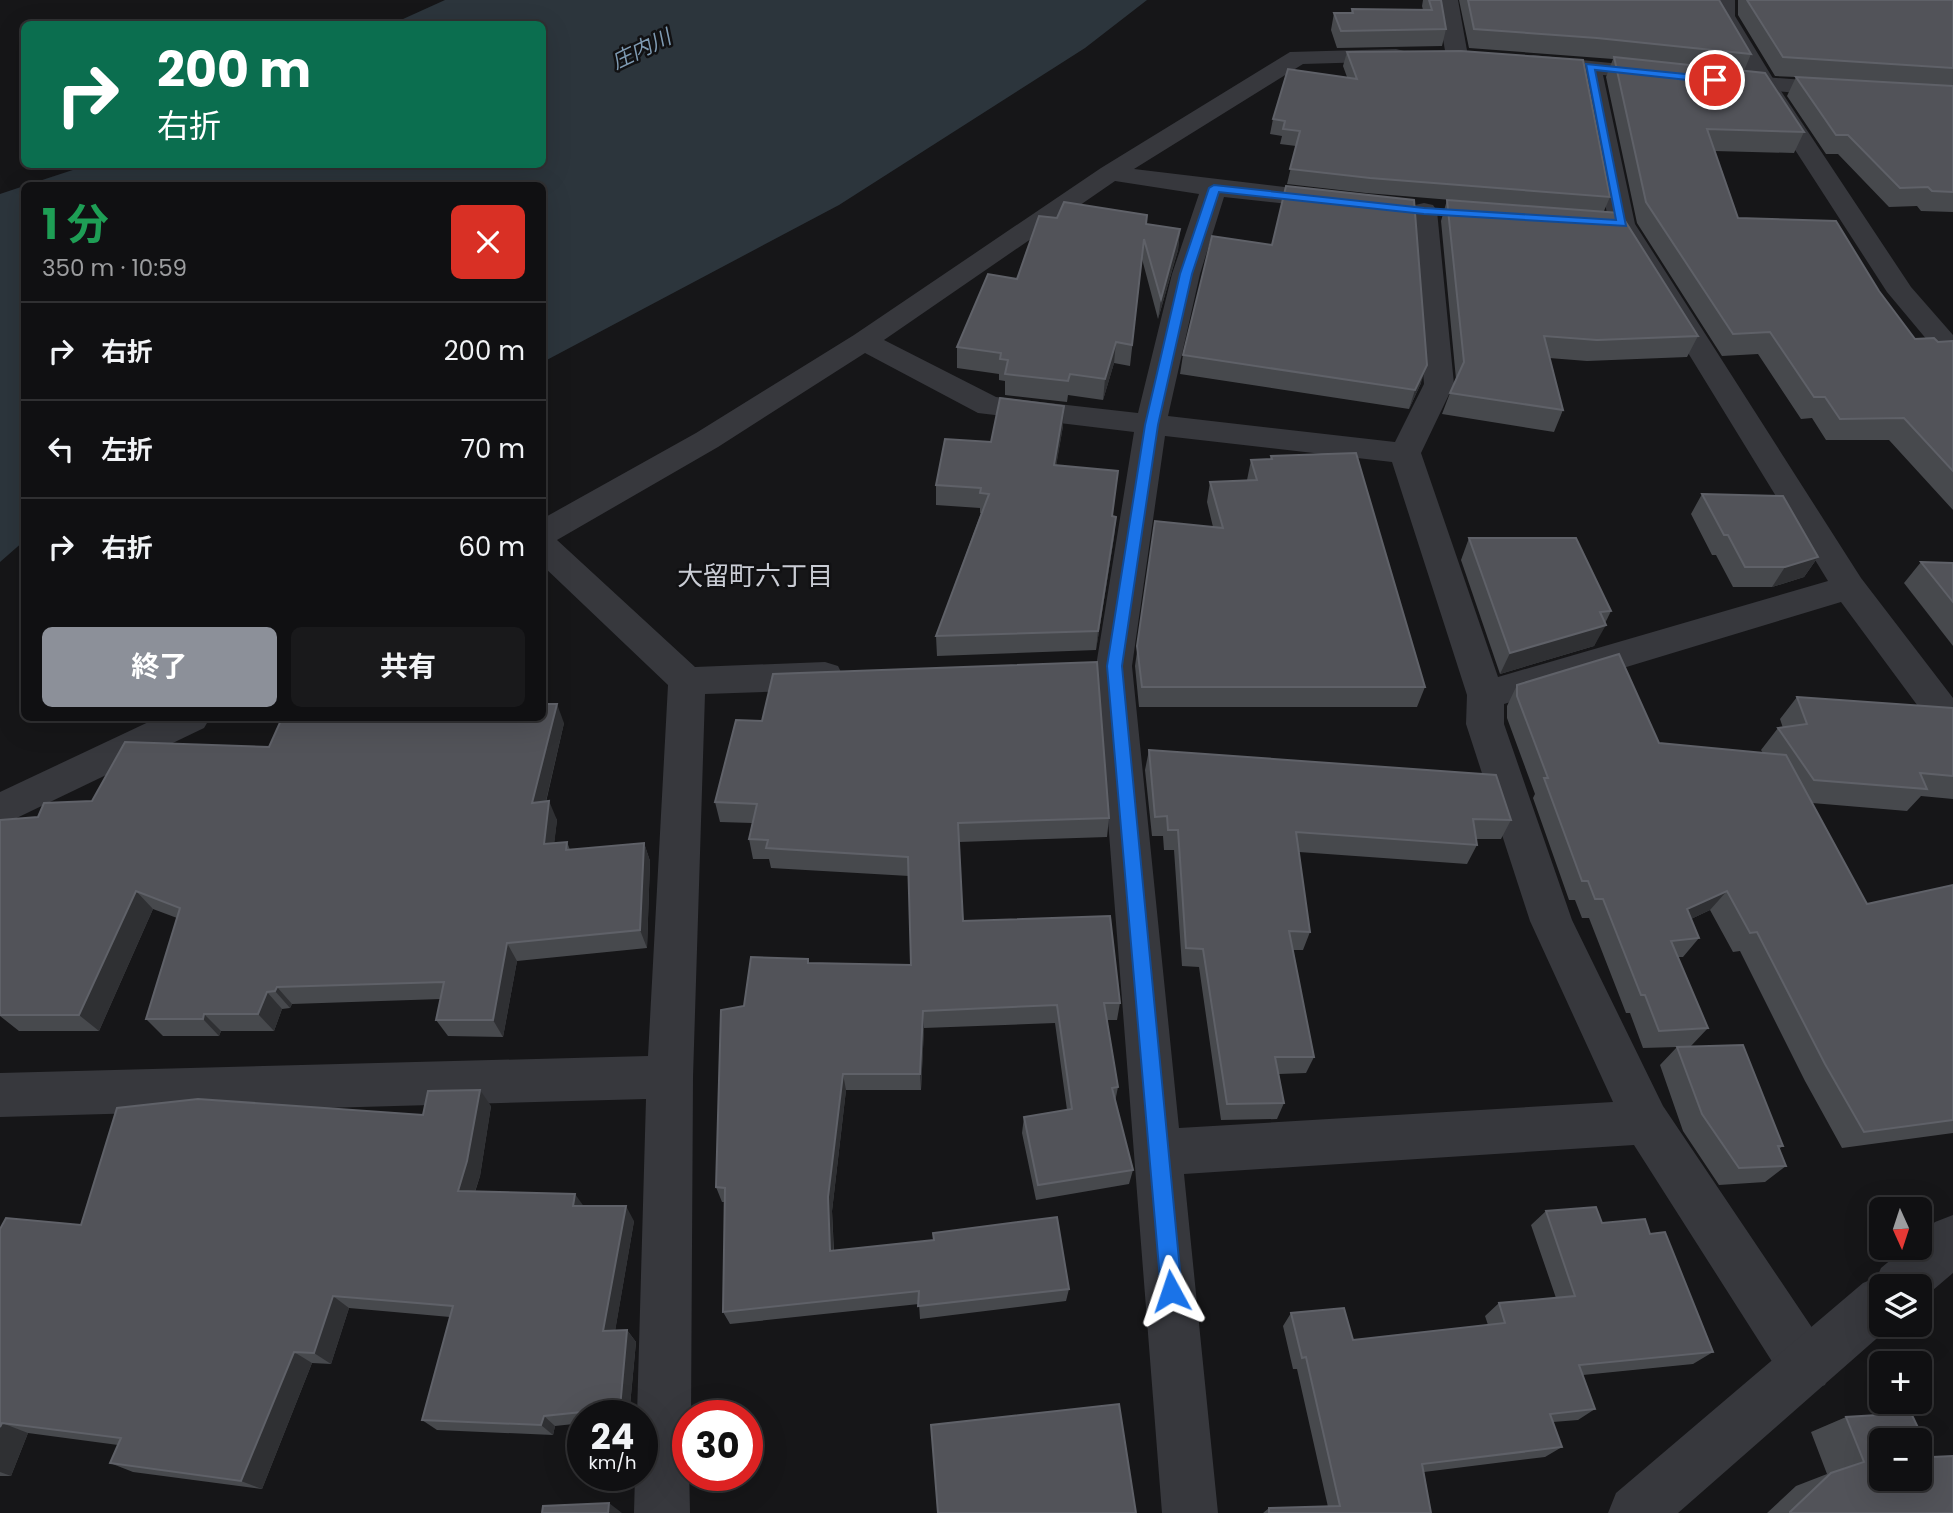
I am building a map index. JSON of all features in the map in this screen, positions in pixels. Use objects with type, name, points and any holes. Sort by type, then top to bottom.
[{"type":"street","points":[[1447,0],[1457,56]]},
{"type":"street","points":[[1724,0],[1724,16],[1765,85],[1901,292],[1953,353]]},
{"type":"street","points":[[546,532],[707,440],[864,341],[1110,173],[1298,57],[1484,58]]},
{"type":"street","points":[[1510,60],[1765,85],[1859,90]]},
{"type":"street","points":[[1590,66],[1609,223],[1849,587],[1953,726]]},
{"type":"street","points":[[1110,173],[1359,204]]},
{"type":"street","points":[[1190,1513],[1159,1152],[1100,667],[1186,274],[1214,188]]},
{"type":"street","points":[[1424,211],[1438,384],[1405,453],[1486,695],[1485,724],[1551,920],[1646,1122],[1806,1366]]},
{"type":"street","points":[[864,341],[989,406],[1405,453]]},
{"type":"street","points":[[546,549],[687,681],[852,675]]},
{"type":"street","points":[[1486,695],[1849,587]]},
{"type":"street","points":[[662,1513],[670,1077],[687,681]]},
{"type":"street","points":[[0,810],[185,721]]},
{"type":"street","points":[[0,1095],[670,1077]]},
{"type":"street","points":[[1159,1152],[1646,1122]]},
{"type":"street","points":[[1913,1274],[1953,1240]]},
{"type":"street","points":[[1636,1513],[1869,1311]]},
{"type":"water","name":"庄内川","points":[[445,0],[1147,0],[1085,48],[839,205],[546,360],[546,182],[36,182],[79,168],[546,168],[546,21],[399,21]]},
{"type":"water","points":[[21,187],[21,544],[0,562],[0,194]]},
{"type":"building","points":[[1429,0],[1441,0],[1446,29],[1341,31],[1334,13],[1353,13],[1352,9],[1432,10]]},
{"type":"building","points":[[1468,0],[1719,0],[1751,54],[1474,29]]},
{"type":"building","points":[[1747,0],[1953,0],[1953,68],[1783,57]]},
{"type":"building","points":[[1461,51],[1583,60],[1610,197],[1290,169],[1300,131],[1283,129],[1285,121],[1273,119],[1288,69],[1357,79],[1347,52]]},
{"type":"building","points":[[1614,57],[1765,73],[1804,132],[1707,129],[1738,218],[1836,221],[1879,291],[1915,339],[1953,341],[1953,471],[1904,418],[1840,419],[1825,397],[1814,397],[1770,332],[1733,334],[1646,202]]},
{"type":"building","points":[[1796,77],[1953,86],[1953,192],[1932,191],[1928,187],[1900,188],[1848,135],[1836,135]]},
{"type":"building","points":[[1286,186],[1414,200],[1427,365],[1415,390],[1183,355],[1212,236],[1272,245]]},
{"type":"building","points":[[1447,200],[1620,213],[1698,336],[1597,340],[1544,336],[1563,410],[1450,393],[1464,362]]},
{"type":"building","points":[[1064,202],[1147,215],[1146,224],[1180,229],[1161,299],[1144,239],[1132,345],[1116,342],[1105,379],[1070,374],[1068,381],[1005,374],[1008,360],[1000,359],[1001,353],[957,347],[988,274],[1017,279],[1039,216],[1057,218]]},
{"type":"building","points":[[1000,398],[1064,406],[1054,465],[1118,471],[1112,516],[1116,517],[1098,631],[936,636],[989,494],[980,493],[981,488],[936,485],[945,439],[991,442]]},
{"type":"building","points":[[1356,453],[1425,687],[1142,687],[1137,646],[1155,521],[1223,528],[1210,482],[1257,480],[1251,460],[1272,459],[1271,456]]},
{"type":"building","points":[[1702,494],[1783,496],[1818,557],[1785,567],[1745,567]]},
{"type":"building","points":[[1469,538],[1576,538],[1611,611],[1600,612],[1606,625],[1510,653]]},
{"type":"building","points":[[1921,562],[1953,563],[1953,602]]},
{"type":"building","points":[[1619,654],[1659,743],[1786,755],[1867,904],[1953,885],[1953,1120],[1864,1132],[1825,1064],[1757,932],[1750,933],[1727,891],[1687,909],[1699,938],[1671,941],[1708,1028],[1659,1031],[1645,995],[1641,995],[1603,899],[1595,899],[1588,881],[1582,881],[1517,696],[1517,685]]},
{"type":"building","points":[[1097,662],[1109,818],[958,823],[963,921],[1110,916],[1120,1003],[1104,1003],[1118,1087],[1112,1088],[1133,1170],[1038,1185],[1024,1117],[1072,1109],[1057,1005],[923,1011],[920,1074],[843,1074],[828,1197],[830,1251],[934,1240],[933,1233],[1057,1217],[1069,1289],[918,1306],[919,1291],[723,1312],[725,1188],[716,1187],[721,1010],[744,1006],[751,957],[808,959],[808,963],[911,965],[908,857],[766,848],[768,840],[749,839],[757,804],[715,802],[736,720],[762,721],[773,674]]},
{"type":"building","points":[[1797,697],[1953,708],[1953,776],[1920,773],[1927,789],[1814,780],[1778,728],[1807,724]]},
{"type":"building","points":[[546,704],[557,704],[532,803],[549,801],[544,844],[567,842],[566,850],[644,843],[640,930],[507,943],[493,1020],[436,1020],[444,982],[277,987],[275,991],[267,992],[258,1014],[204,1014],[203,1019],[146,1019],[180,908],[136,891],[79,1015],[0,1015],[0,820],[38,817],[44,803],[92,801],[125,742],[269,747],[281,721],[546,721]]},
{"type":"building","points":[[1149,750],[1496,775],[1511,820],[1473,819],[1477,845],[1296,832],[1310,932],[1289,931],[1314,1057],[1275,1057],[1284,1103],[1227,1104],[1203,949],[1186,948],[1178,830],[1168,830],[1167,816],[1155,817]]},
{"type":"building","points":[[1743,1045],[1783,1146],[1778,1146],[1786,1166],[1739,1168],[1702,1114],[1677,1047]]},
{"type":"building","points":[[480,1090],[467,1161],[458,1191],[575,1194],[573,1206],[626,1206],[603,1331],[627,1330],[621,1400],[567,1400],[567,1414],[544,1416],[541,1425],[422,1420],[453,1306],[333,1296],[314,1353],[294,1352],[241,1481],[110,1463],[121,1438],[2,1423],[0,1427],[0,1229],[6,1218],[81,1225],[117,1108],[198,1099],[423,1115],[428,1091]]},
{"type":"building","points":[[1596,1207],[1602,1223],[1645,1219],[1650,1234],[1665,1232],[1713,1352],[1579,1365],[1595,1409],[1550,1414],[1562,1447],[1422,1464],[1431,1513],[1269,1513],[1269,1508],[1340,1506],[1306,1357],[1302,1358],[1291,1313],[1344,1308],[1353,1340],[1505,1323],[1499,1303],[1575,1296],[1546,1211]]},
{"type":"building","points":[[1119,1404],[1136,1513],[938,1513],[931,1425]]},
{"type":"building","points":[[1911,1414],[1918,1428],[1869,1428],[1869,1491],[1932,1491],[1932,1457],[1953,1456],[1953,1513],[1790,1513],[1831,1473],[1864,1462],[1846,1417]]},
{"type":"building","points":[[609,1503],[608,1513],[542,1513],[543,1506]]},
{"type":"district","name":"大留町六丁目","points":[[755,576]]},
{"type":"route","points":[[1171,1291],[1114,666],[1151,425],[1186,274],[1214,188],[1424,211],[1622,224],[1590,66],[1715,80]]}]
